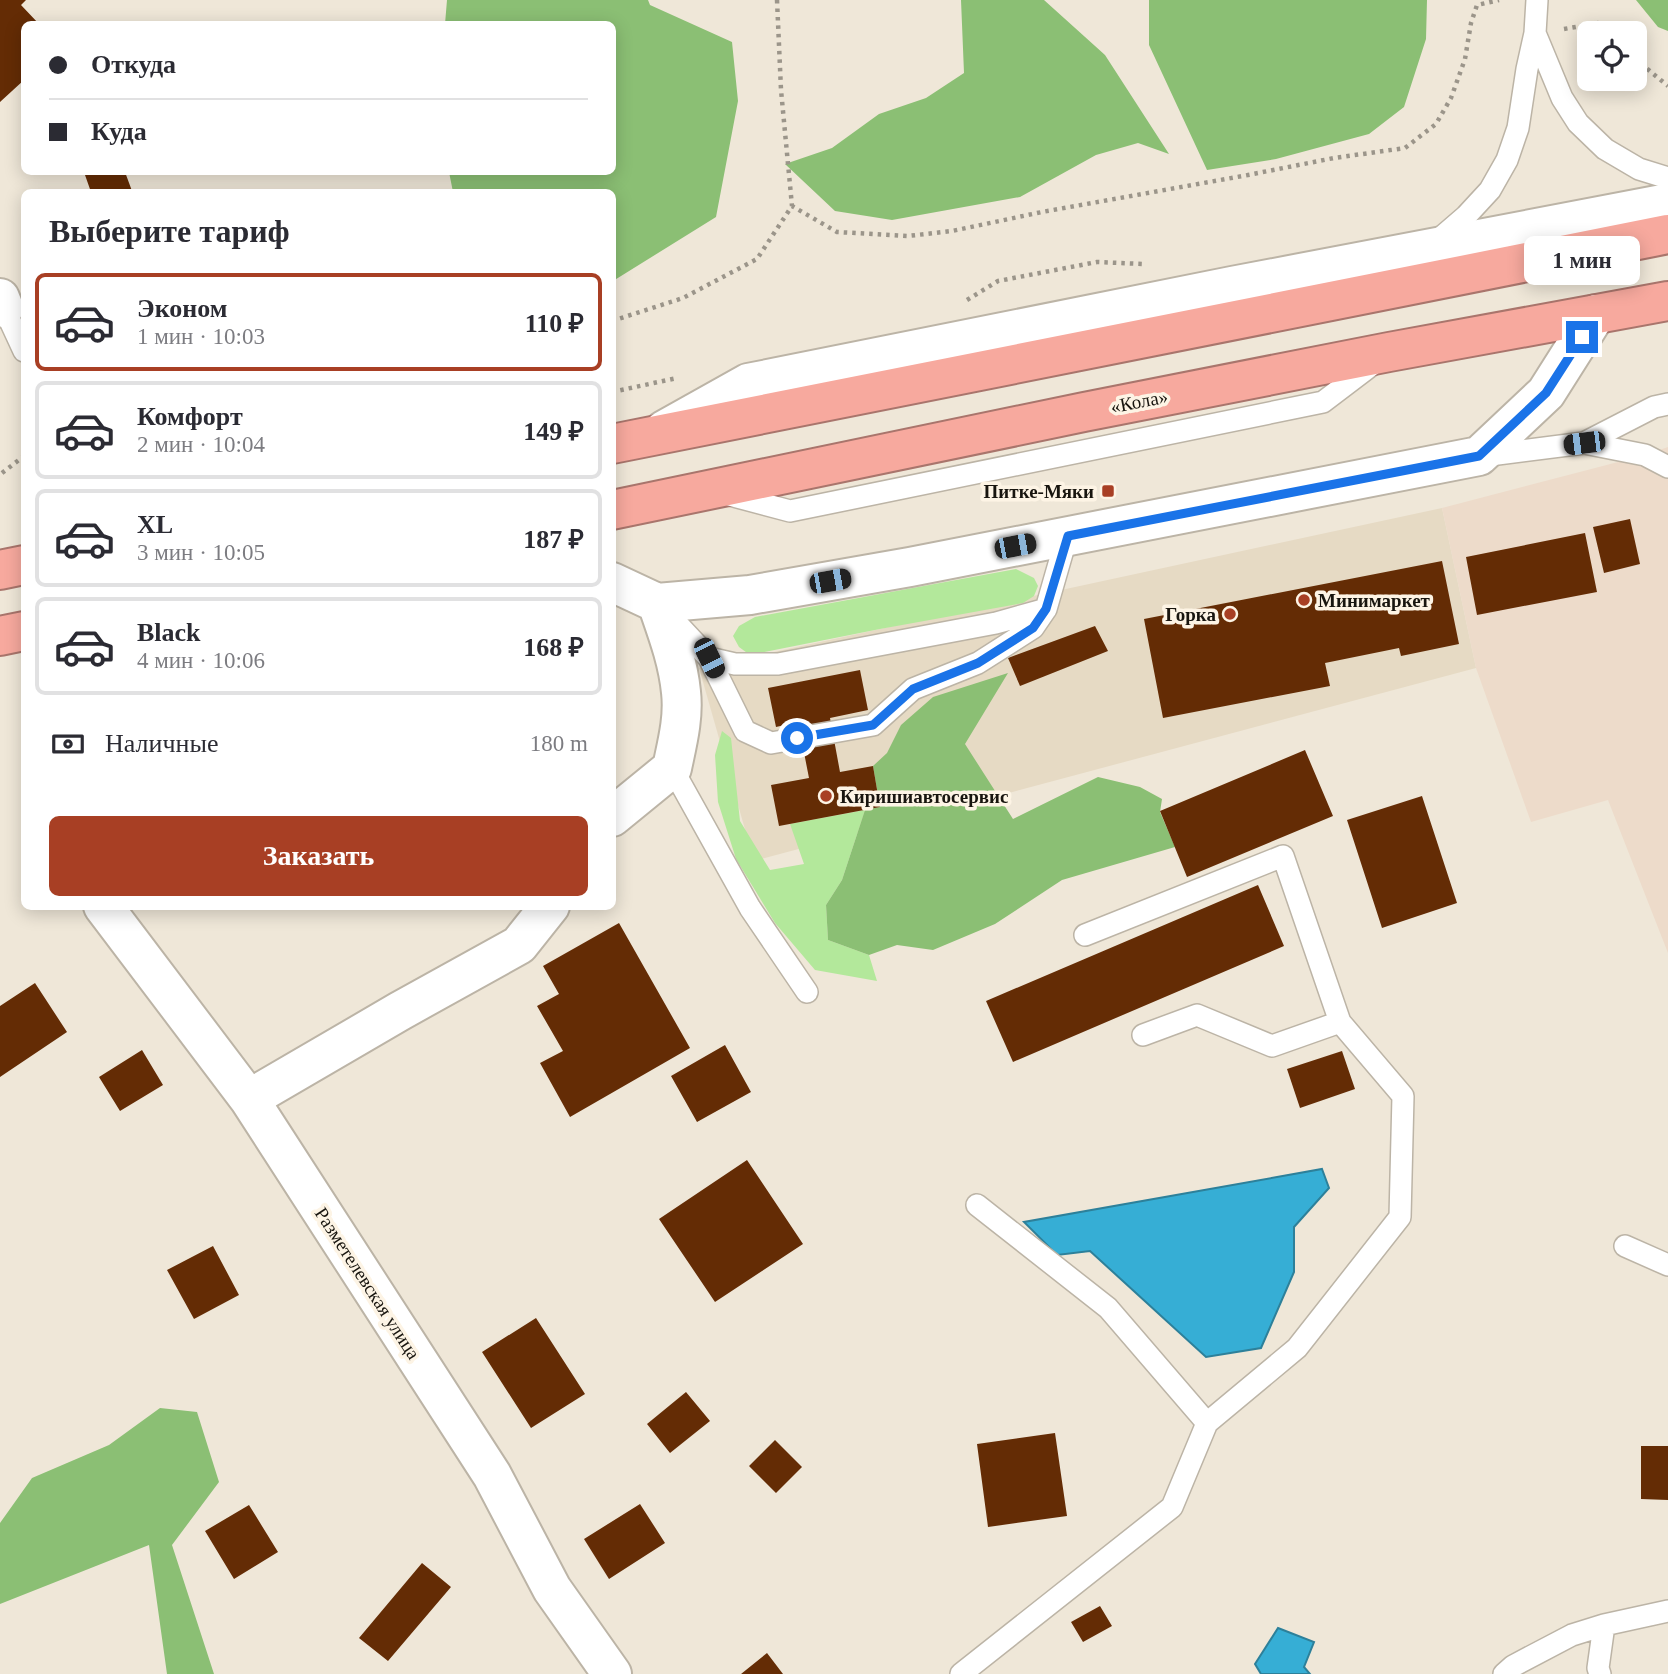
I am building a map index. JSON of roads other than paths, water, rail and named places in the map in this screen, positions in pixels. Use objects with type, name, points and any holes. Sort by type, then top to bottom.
[{"type":"highway","points":[[616,443],[1668,234]]},
{"type":"highway","name":"«Кола»","points":[[616,509],[1084,412],[1668,301]]},
{"type":"highway","points":[[0,570],[21,566]]},
{"type":"highway","points":[[0,636],[21,632]]},
{"type":"street","points":[[656,435],[748,383],[1668,203]]},
{"type":"street","points":[[616,584],[657,603],[750,595],[924,564],[1479,456],[1546,393],[1597,314]]},
{"type":"street","points":[[616,814],[672,768],[682,694],[673,649],[657,603]]},
{"type":"street","name":"Разметелевская улица","points":[[106,910],[249,1099],[492,1475],[552,1589],[612,1674]]},
{"type":"street","points":[[249,1099],[519,945],[548,910]]},
{"type":"lane","points":[[1428,249],[1466,216],[1490,190],[1507,160],[1518,128],[1535,33],[1537,0]]},
{"type":"lane","points":[[1535,33],[1562,98],[1578,123],[1605,149],[1639,169],[1668,178]]},
{"type":"lane","points":[[2,303],[21,344]]},
{"type":"lane","points":[[1584,443],[1654,407],[1668,404]]},
{"type":"lane","points":[[1479,456],[1584,443],[1645,455],[1668,467]]},
{"type":"lane","points":[[657,603],[709,658],[745,731],[771,743],[873,725],[913,689],[978,663],[1033,628],[1046,609],[1068,536]]},
{"type":"lane","points":[[709,658],[735,664],[778,664],[996,623],[1046,609]]},
{"type":"lane","points":[[672,768],[750,908],[807,992]]},
{"type":"lane","points":[[961,1674],[1172,1507],[1207,1423],[1297,1348],[1400,1217],[1403,1097],[1340,1022],[1283,856],[1085,935]]},
{"type":"lane","points":[[1143,1035],[1197,1015],[1272,1046],[1340,1022]]},
{"type":"lane","points":[[977,1205],[1108,1308],[1207,1423]]},
{"type":"lane","points":[[1625,1246],[1668,1265]]},
{"type":"lane","points":[[1504,1674],[1513,1666],[1572,1635],[1668,1611]]},
{"type":"lane","points":[[1600,1674],[1598,1668],[1604,1625]]},
{"type":"water","points":[[1322,1169],[1329,1188],[1294,1227],[1294,1272],[1261,1348],[1206,1357],[1090,1251],[1057,1255],[1024,1222]]},
{"type":"water","points":[[1278,1628],[1314,1642],[1304,1667],[1310,1674],[1261,1674],[1255,1664]]},
{"type":"place","name":"Питке-Мяки","points":[[1108,491]]},
{"type":"place","name":"Минимаркет","points":[[1304,600]]},
{"type":"place","name":"Горка","points":[[1230,614]]},
{"type":"place","name":"Киришиавтосервис","points":[[826,796]]}]
